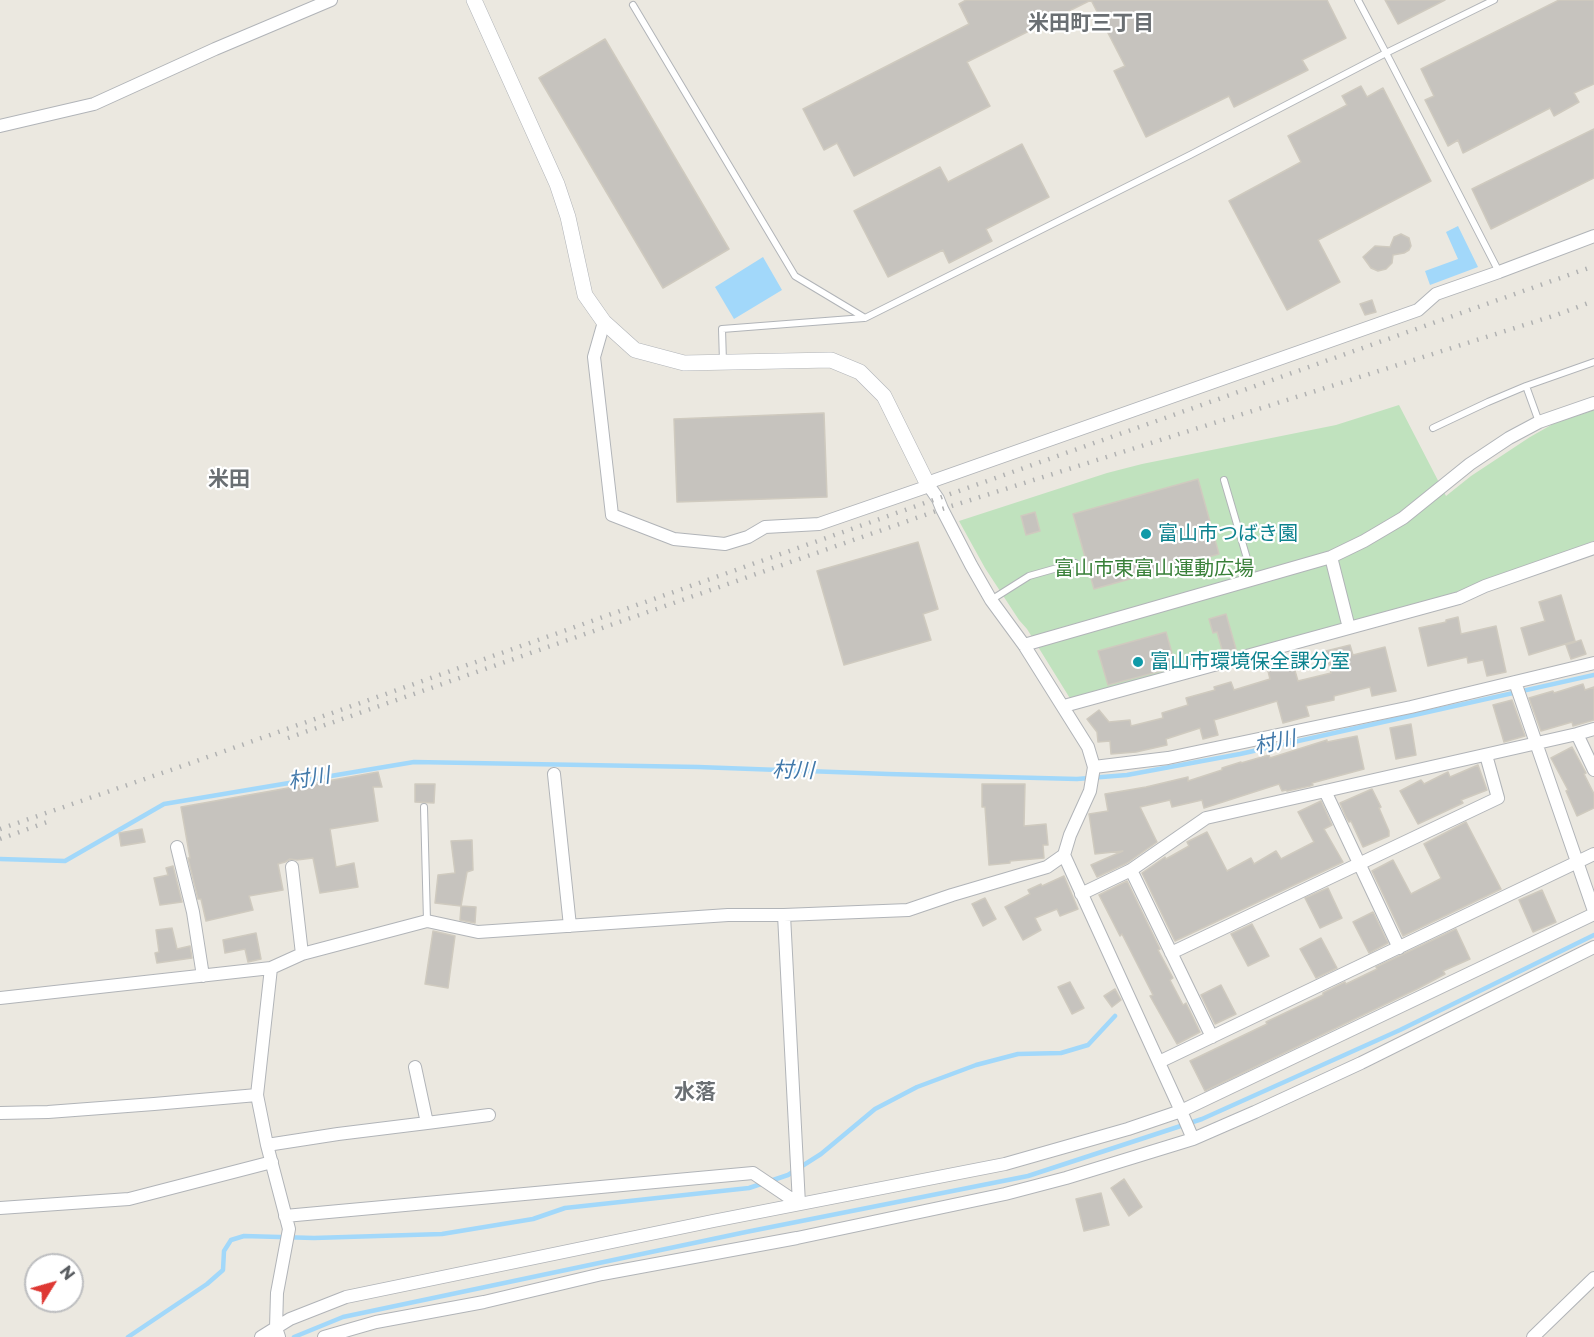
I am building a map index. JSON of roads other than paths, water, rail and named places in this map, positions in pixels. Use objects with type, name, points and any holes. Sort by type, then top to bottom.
[{"type":"street","points":[[0,126],[94,104],[331,0]]},
{"type":"street","points":[[0,998],[271,968],[302,954],[427,921],[477,932],[728,915],[908,910],[1047,867],[1064,855],[1070,835],[1091,788],[1094,767],[1088,747],[1024,645],[991,600],[928,484],[884,396],[860,372],[831,360],[684,363],[635,350],[604,322],[585,295],[568,217],[557,184],[474,0]]},
{"type":"street","points":[[604,322],[594,357],[612,514],[674,539],[725,544],[748,537],[765,527],[819,524],[1418,310],[1436,294],[1594,236]]},
{"type":"street","points":[[1024,645],[1330,556],[1364,541],[1403,518],[1470,464],[1509,438],[1539,422],[1594,403]]},
{"type":"street","points":[[1064,706],[1459,598],[1485,586],[1594,548]]},
{"type":"street","points":[[1330,556],[1349,628]]},
{"type":"street","points":[[1094,767],[1167,758],[1410,707],[1594,663]]},
{"type":"street","points":[[261,1337],[278,1333],[290,1319],[346,1297],[1005,1164],[1128,1129],[1181,1111],[1594,913],[1515,682]]},
{"type":"street","points":[[1081,894],[1131,870],[1206,818],[1594,729]]},
{"type":"street","points":[[1577,734],[1594,770]]},
{"type":"street","points":[[1172,953],[1498,798],[1486,754]]},
{"type":"street","points":[[554,774],[570,926]]},
{"type":"street","points":[[1325,791],[1399,948]]},
{"type":"street","points":[[177,847],[193,912],[202,975]]},
{"type":"street","points":[[1159,1062],[1594,854]]},
{"type":"street","points":[[1064,855],[1193,1138]]},
{"type":"street","points":[[292,867],[302,954]]},
{"type":"street","points":[[1131,870],[1212,1037]]},
{"type":"street","points":[[784,915],[800,1204]]},
{"type":"street","points":[[324,1337],[376,1322],[484,1302],[602,1274],[786,1240],[1005,1194],[1066,1178],[1193,1138],[1255,1112],[1361,1063],[1594,947]]},
{"type":"street","points":[[271,968],[257,1095],[267,1145],[289,1229],[277,1293],[278,1333]]},
{"type":"street","points":[[415,1067],[427,1123]]},
{"type":"street","points":[[0,1113],[48,1112],[257,1095]]},
{"type":"street","points":[[267,1145],[489,1115]]},
{"type":"street","points":[[0,1208],[129,1199],[272,1162]]},
{"type":"street","points":[[285,1216],[753,1173],[800,1204]]},
{"type":"street","points":[[1533,1337],[1594,1278]]},
{"type":"lane","points":[[1358,0],[1499,272]]},
{"type":"lane","points":[[723,363],[722,329],[865,318],[1494,0]]},
{"type":"lane","points":[[633,5],[795,276],[865,318]]},
{"type":"lane","points":[[1433,428],[1526,386],[1594,362]]},
{"type":"lane","points":[[1526,386],[1539,422]]},
{"type":"lane","points":[[1224,480],[1253,579]]},
{"type":"lane","points":[[991,600],[1029,576],[1076,563]]},
{"type":"lane","points":[[424,807],[427,921]]},
{"type":"water","points":[[1458,226],[1478,267],[1430,285],[1425,271],[1458,259],[1446,232]]},
{"type":"water","points":[[763,257],[782,290],[734,319],[715,287]]},
{"type":"waterway","name":"村川","points":[[0,859],[65,861],[164,804],[414,762],[698,767],[1077,779],[1127,775],[1240,754],[1594,675]]},
{"type":"waterway","points":[[294,1337],[343,1317],[746,1232],[1028,1176],[1202,1119],[1400,1030],[1594,935]]},
{"type":"waterway","points":[[128,1337],[207,1284],[223,1270],[224,1251],[231,1240],[244,1236],[314,1238],[442,1234],[533,1219],[565,1208],[749,1188],[788,1175],[821,1154],[875,1109],[917,1087],[976,1065],[1018,1054],[1061,1053],[1088,1045],[1115,1016]]},
{"type":"railway","points":[[0,829],[1594,266]]},
{"type":"railway","points":[[288,738],[942,509],[1594,301]]},
{"type":"railway","points":[[0,839],[47,822]]},
{"type":"place","name":"富山市つばき園","points":[[1146,534]]},
{"type":"place","name":"富山市環境保全課分室","points":[[1138,662]]},
{"type":"district","name":"米田町三丁目","points":[[1091,24]]},
{"type":"district","name":"米田","points":[[229,480]]},
{"type":"district","name":"水落","points":[[695,1093]]},
{"type":"park label","name":"富山市東富山運動広場","points":[[1154,569]]}]
